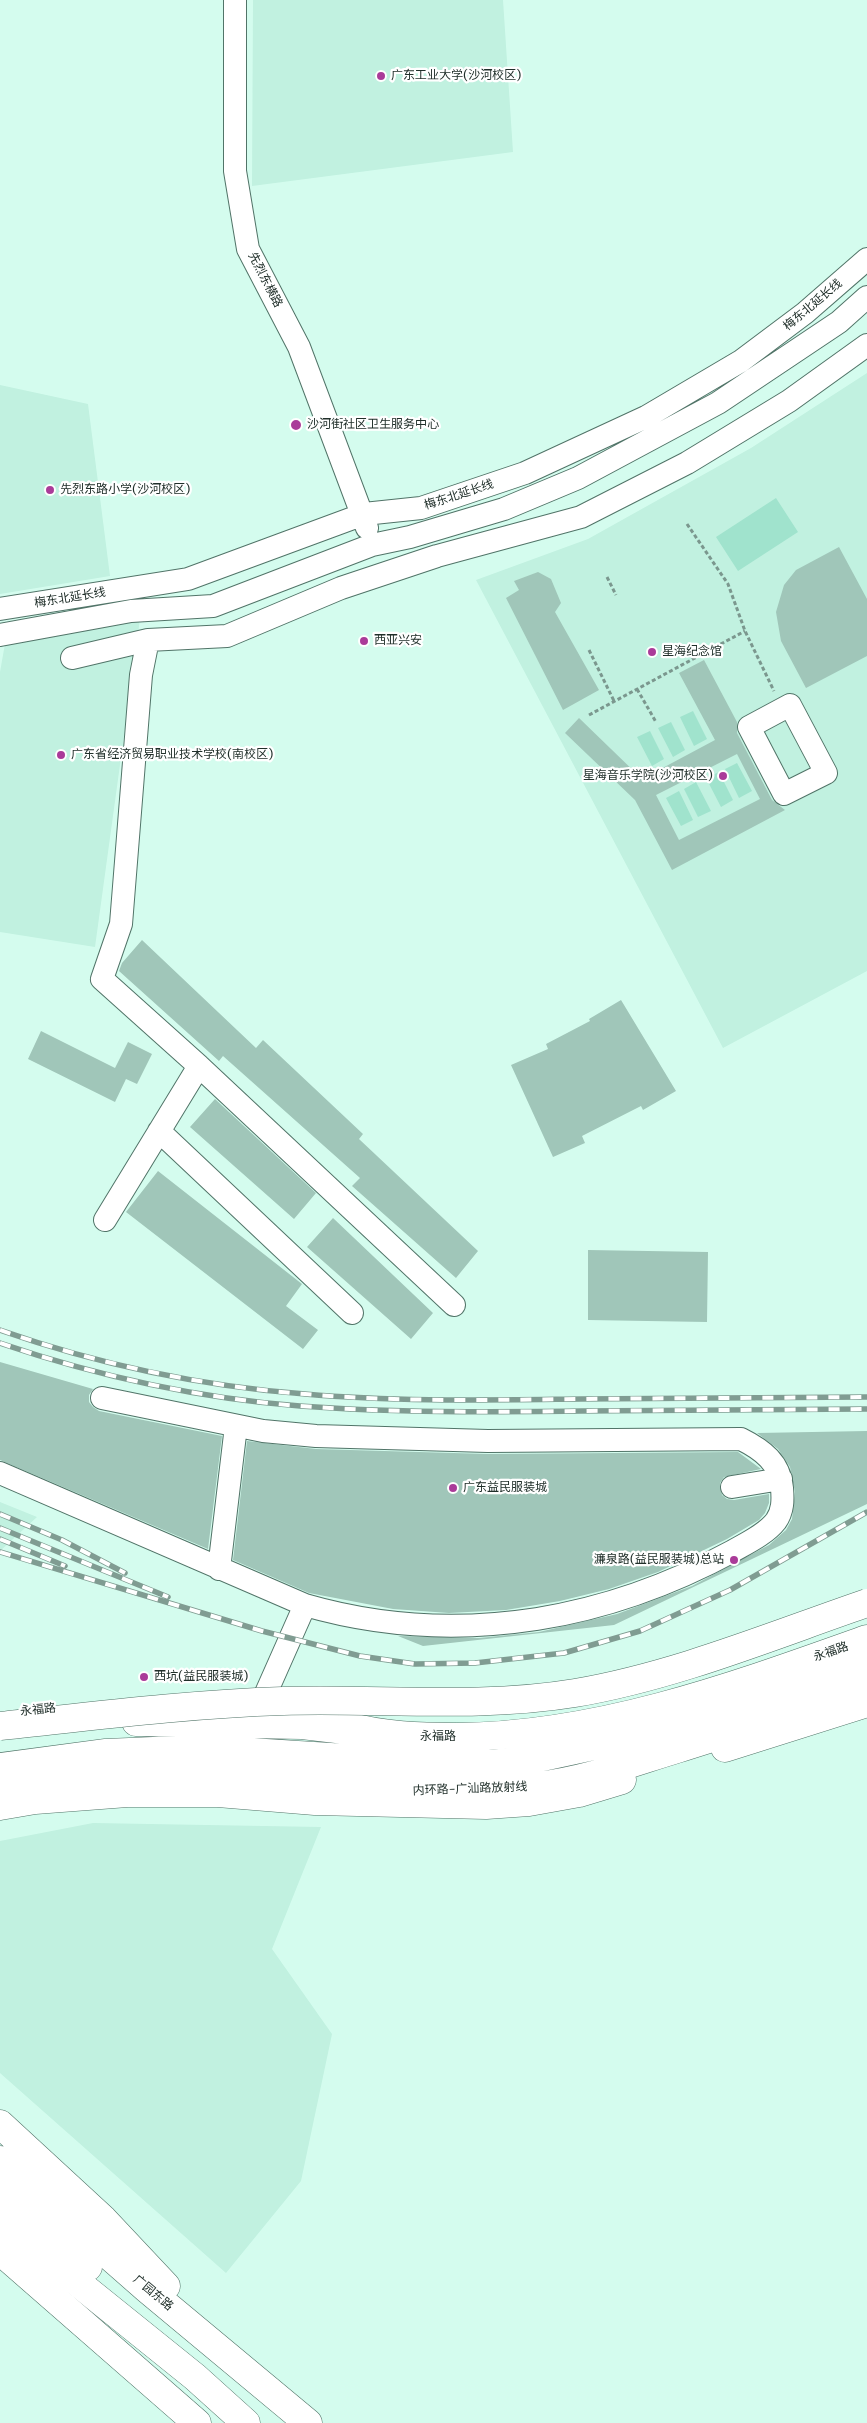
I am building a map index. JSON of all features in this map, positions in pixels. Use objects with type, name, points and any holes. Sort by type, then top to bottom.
[{"type":"main road","points":[[0,1728],[222,1704],[317,1701],[455,1703],[535,1698],[573,1693],[654,1675],[867,1603]]},
{"type":"main road","name":"永福路","points":[[0,1714],[214,1696],[262,1702],[371,1733],[405,1737],[479,1737],[524,1734],[571,1728],[620,1717],[738,1683],[867,1639]]},
{"type":"main road","points":[[0,1767],[70,1757],[200,1749],[443,1764],[492,1764],[532,1759],[635,1737],[867,1666]]},
{"type":"main road","name":"内环路-广汕路放射线","points":[[0,1792],[88,1780],[169,1776],[275,1780],[406,1791],[453,1791],[536,1786],[574,1780],[639,1761],[867,1688]]},
{"type":"main road","points":[[0,1806],[44,1800],[145,1793],[218,1793],[315,1801],[437,1805],[486,1805],[529,1802],[579,1793],[867,1703]]},
{"type":"main road","points":[[0,1728],[195,1722],[302,1725],[371,1733]]},
{"type":"main road","points":[[0,2124],[103,2219],[229,2356]]},
{"type":"main road","name":"广园东路","points":[[0,2160],[132,2276],[308,2423]]},
{"type":"main road","points":[[0,2189],[145,2319],[195,2377]]},
{"type":"main road","points":[[0,2220],[195,2377],[246,2423]]},
{"type":"main road","points":[[0,2243],[37,2283]]},
{"type":"main road","points":[[0,2251],[197,2423]]},
{"type":"street","name":"先烈东横路","points":[[236,0],[235,171],[248,249],[299,347],[364,514],[372,545]]},
{"type":"street","name":"梅东北延长线","points":[[3,608],[188,579],[364,514],[421,508],[525,473],[646,416],[741,361],[805,313],[867,259]]},
{"type":"street","name":"梅东北延长线","points":[[5,634],[131,611],[213,606],[372,545],[410,537],[504,509],[578,478],[718,403],[839,322],[867,297]]},
{"type":"street","points":[[72,658],[148,640],[227,636],[340,588],[437,556],[581,517],[687,462],[789,401],[867,345]]},
{"type":"street","points":[[213,606],[227,636]]},
{"type":"street","points":[[3,608],[5,634]]},
{"type":"street","points":[[148,640],[141,675],[121,924],[102,979],[199,1066],[454,1305]]},
{"type":"street","points":[[105,1220],[199,1066]]},
{"type":"street","points":[[160,1131],[352,1313]]},
{"type":"street","points":[[0,1474],[305,1605],[337,1614],[380,1622],[438,1626],[536,1619],[592,1608],[625,1598],[700,1568],[762,1534],[776,1522],[782,1510],[781,1479],[771,1460],[758,1448],[741,1439],[488,1442],[316,1436],[236,1426],[102,1398]]},
{"type":"street","points":[[219,1569],[236,1426]]},
{"type":"street","points":[[732,1487],[781,1479]]},
{"type":"street","points":[[262,1702],[305,1605]]},
{"type":"path","points":[[687,524],[728,584],[745,631],[782,709]]},
{"type":"path","points":[[607,577],[616,595]]},
{"type":"path","points":[[589,715],[745,631]]},
{"type":"path","points":[[589,650],[614,701]]},
{"type":"path","points":[[637,689],[656,722]]},
{"type":"shaded area","name":"广东工业大学(沙河校区)","points":[[253,0],[503,0],[513,152],[252,186]]},
{"type":"shaded area","name":"星海音乐学院(沙河校区)","points":[[867,373],[867,971],[723,1048],[476,580],[588,539],[751,448]]},
{"type":"shaded area","name":"先烈东路小学(沙河校区)","points":[[0,385],[88,404],[110,576],[0,594]]},
{"type":"shaded area","points":[[776,498],[798,532],[738,571],[716,537]]},
{"type":"shaded area","name":"广东省经济贸易职业技术学校(南校区)","points":[[140,619],[95,947],[0,932],[0,672],[6,638]]},
{"type":"shaded area","points":[[693,711],[707,739],[694,746],[680,717]]},
{"type":"shaded area","points":[[671,722],[685,750],[673,757],[658,728]]},
{"type":"shaded area","points":[[650,731],[664,759],[652,766],[637,737]]},
{"type":"shaded area","points":[[737,763],[752,791],[739,798],[725,769]]},
{"type":"shaded area","points":[[719,772],[733,800],[721,807],[706,778]]},
{"type":"shaded area","points":[[696,782],[711,811],[698,817],[684,789]]},
{"type":"shaded area","points":[[679,791],[693,820],[681,826],[666,798]]},
{"type":"shaded area","points":[[0,1502],[37,1517],[0,1551]]},
{"type":"shaded area","points":[[93,1823],[321,1827],[272,1949],[332,2034],[301,2181],[226,2273],[0,2073],[0,1841]]},
{"type":"building","points":[[839,547],[867,599],[867,656],[806,688],[781,641],[776,612],[784,585],[796,570]]},
{"type":"building","points":[[538,572],[551,579],[561,603],[555,612],[599,690],[563,710],[506,598],[519,590],[514,581]]},
{"type":"building","points":[[704,660],[737,722],[737,733],[772,800],[785,810],[672,870],[635,800],[565,733],[579,718],[642,779],[715,740],[679,673]],"holes":[[[737,754],[760,799],[679,840],[656,795]]]},
{"type":"building","points":[[142,940],[256,1048],[263,1040],[363,1134],[359,1139],[478,1251],[456,1278],[352,1186],[360,1178],[223,1056],[219,1061],[119,971],[122,963]]},
{"type":"building","points":[[621,1000],[676,1091],[643,1110],[641,1106],[582,1136],[585,1143],[553,1157],[511,1065],[548,1049],[546,1044],[590,1021],[589,1019]]},
{"type":"building","points":[[41,1031],[115,1068],[128,1042],[152,1054],[137,1084],[126,1079],[115,1102],[28,1059]]},
{"type":"building","points":[[215,1099],[316,1193],[294,1219],[190,1127]]},
{"type":"building","points":[[158,1171],[302,1284],[286,1306],[318,1330],[303,1349],[126,1212]]},
{"type":"building","points":[[333,1218],[433,1313],[411,1339],[307,1247]]},
{"type":"building","points":[[588,1250],[708,1252],[707,1322],[588,1320]]},
{"type":"building","points":[[0,1362],[93,1389],[89,1395],[89,1402],[99,1411],[222,1436],[208,1549],[0,1460]]},
{"type":"building","points":[[867,1431],[867,1504],[614,1625],[423,1646],[398,1636],[479,1638],[539,1632],[617,1614],[692,1586],[769,1545],[786,1530],[792,1519],[795,1492],[790,1467],[778,1449],[757,1433]]},
{"type":"building","points":[[247,1441],[316,1449],[488,1454],[738,1452],[761,1469],[724,1477],[720,1483],[722,1495],[727,1499],[734,1500],[769,1494],[769,1503],[765,1513],[759,1520],[727,1539],[658,1572],[609,1589],[560,1601],[506,1610],[449,1613],[393,1609],[309,1593],[233,1560]]},
{"type":"railway","points":[[0,1330],[74,1353],[150,1372],[228,1385],[339,1397],[443,1400],[867,1397]]},
{"type":"railway","points":[[0,1343],[73,1366],[148,1384],[224,1397],[300,1406],[370,1410],[476,1412],[867,1409]]},
{"type":"railway","points":[[0,1552],[262,1631],[360,1656],[415,1664],[475,1663],[564,1653],[640,1631],[730,1590],[867,1512]]},
{"type":"railway","points":[[0,1514],[62,1540],[125,1573]]},
{"type":"railway","points":[[0,1528],[168,1597]]},
{"type":"railway","points":[[0,1539],[65,1566]]},
{"type":"place","name":"广东工业大学(沙河校区)","points":[[381,76]]},
{"type":"place","name":"沙河街社区卫生服务中心","points":[[296,425]]},
{"type":"place","name":"先烈东路小学(沙河校区)","points":[[50,490]]},
{"type":"place","name":"西亚兴安","points":[[364,641]]},
{"type":"place","name":"星海纪念馆","points":[[652,652]]},
{"type":"place","name":"广东省经济贸易职业技术学校(南校区)","points":[[61,755]]},
{"type":"place","name":"星海音乐学院(沙河校区)","points":[[723,776]]},
{"type":"place","name":"广东益民服装城","points":[[453,1488]]},
{"type":"place","name":"濂泉路(益民服装城)总站","points":[[734,1560]]},
{"type":"place","name":"西坑(益民服装城)","points":[[144,1677]]}]
